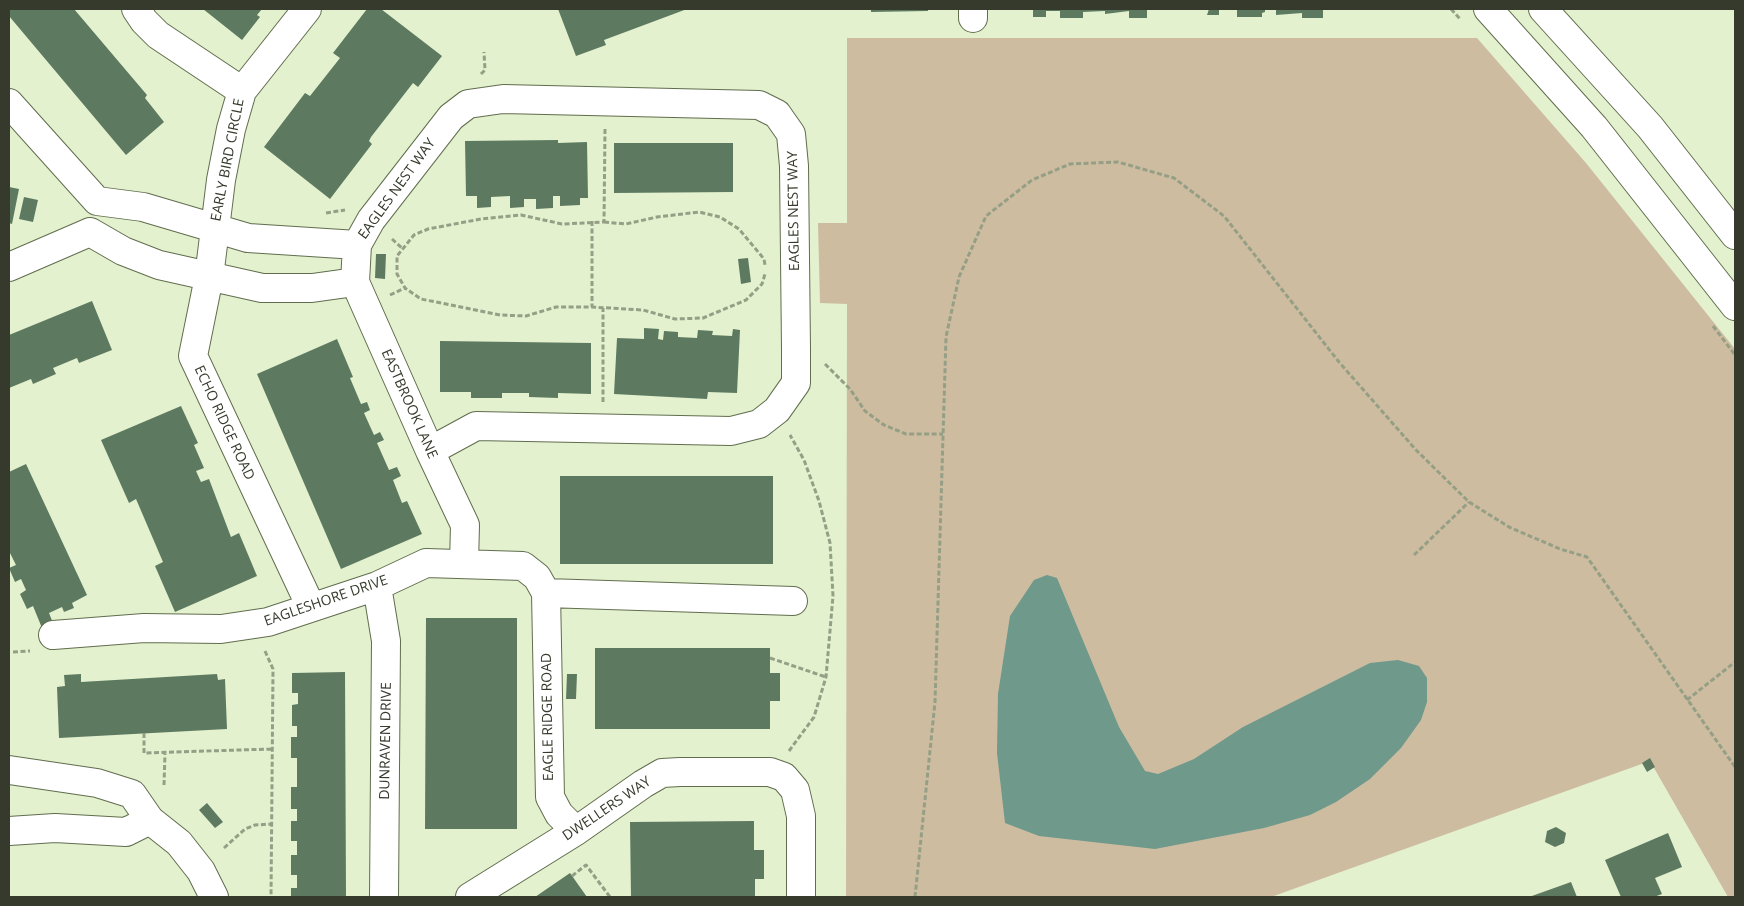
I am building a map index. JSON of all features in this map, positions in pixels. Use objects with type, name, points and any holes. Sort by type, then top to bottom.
[{"type":"street","name":"EARLY BIRD CIRCLE","points":[[136,9],[144,21],[158,35],[242,90]]},
{"type":"street","name":"EARLY BIRD CIRCLE","points":[[214,229],[231,129],[242,90],[307,9]]},
{"type":"street","points":[[1488,9],[1594,127],[1735,306]]},
{"type":"street","points":[[1543,9],[1650,127],[1735,235]]},
{"type":"street","name":"EAGLES NEST WAY","points":[[357,245],[371,220],[422,153],[451,117],[468,104],[503,99],[759,105],[777,114],[791,134],[794,166],[796,383],[777,410],[759,424],[731,431],[476,426],[430,451]]},
{"type":"street","points":[[9,102],[98,201],[143,207],[248,238],[357,245]]},
{"type":"street","points":[[90,232],[98,201]]},
{"type":"street","name":"ECHO RIDGE ROAD","points":[[214,229],[209,277],[193,356],[311,606]]},
{"type":"street","points":[[9,267],[90,232]]},
{"type":"street","points":[[90,232],[123,251],[159,265],[209,277],[262,288],[312,288],[359,293]]},
{"type":"street","name":"EASTBROOK LANE","points":[[357,245],[359,293],[465,525],[464,563]]},
{"type":"street","name":"EAGLESHORE DRIVE","points":[[53,635],[144,628],[221,629],[268,622],[311,606],[377,586],[426,563],[523,566],[537,577],[546,593]]},
{"type":"street","name":"DUNRAVEN DRIVE","points":[[377,586],[386,641],[384,897]]},
{"type":"street","points":[[546,593],[793,601]]},
{"type":"street","name":"EAGLE RIDGE ROAD","points":[[546,593],[550,798],[559,814],[576,831]]},
{"type":"street","points":[[9,770],[96,783],[132,794],[150,820],[179,843],[201,871],[214,897]]},
{"type":"street","name":"DWELLERS WAY","points":[[470,897],[576,831],[643,784],[662,773],[770,772],[784,777],[795,790],[801,816],[801,897]]},
{"type":"street","points":[[9,831],[55,828],[126,832],[150,820]]},
{"type":"path","points":[[1451,9],[1467,27]]},
{"type":"path","points":[[604,222],[605,101]]},
{"type":"path","points":[[915,897],[935,702],[946,337],[959,277],[986,216],[1032,180],[1070,164],[1118,162],[1174,178],[1224,216],[1339,362],[1416,450],[1469,502],[1509,527],[1560,549],[1586,556],[1606,581],[1735,767]]},
{"type":"path","points":[[692,212],[720,217],[739,229],[752,242],[764,259],[766,272],[762,284],[746,300],[703,318],[675,319],[643,310],[592,307],[556,307],[526,316],[500,315],[421,299],[405,288],[397,274],[397,256],[414,236],[428,229],[481,219],[521,215],[562,224],[592,221],[604,222],[626,224],[692,212]]},
{"type":"path","points":[[592,221],[592,307]]},
{"type":"path","points":[[359,293],[386,298],[405,288]]},
{"type":"path","points":[[602,406],[603,308]]},
{"type":"path","points":[[1712,324],[1735,355]]},
{"type":"path","points":[[819,362],[828,366],[850,389],[865,411],[884,425],[906,434],[943,434]]},
{"type":"path","points":[[1414,554],[1469,502]]},
{"type":"path","points":[[263,646],[272,669],[271,897]]},
{"type":"path","points":[[770,658],[826,677]]},
{"type":"path","points":[[1687,700],[1735,662]]},
{"type":"path","points":[[144,733],[144,754],[271,750]]},
{"type":"path","points":[[164,785],[165,753]]},
{"type":"path","points":[[224,848],[245,829],[255,825],[272,824]]},
{"type":"path","points":[[572,876],[586,864],[610,897]]},
{"type":"shaded area","points":[[847,38],[1477,38],[1586,163],[1735,349],[1735,897],[1728,897],[1650,761],[1271,897],[846,897],[847,304],[820,303],[818,223],[847,223]]},
{"type":"water","points":[[1047,575],[1057,578],[1119,727],[1145,771],[1158,774],[1194,759],[1243,727],[1370,663],[1398,660],[1419,666],[1427,678],[1427,702],[1421,720],[1401,748],[1370,779],[1336,802],[1310,815],[1264,828],[1155,849],[1039,836],[1005,823],[997,753],[998,694],[1010,616],[1034,580]]},
{"type":"building","points":[[9,9],[74,9],[147,95],[145,98],[164,122],[126,155],[9,16]]},
{"type":"building","points":[[203,9],[262,9],[257,15],[260,17],[242,40]]},
{"type":"building","points":[[367,9],[381,9],[442,56],[418,87],[413,83],[371,137],[369,141],[372,144],[330,199],[264,147],[305,93],[310,96],[340,58],[333,53]]},
{"type":"building","points":[[558,9],[687,9],[604,40],[606,45],[576,56]]},
{"type":"building","points":[[871,9],[928,9],[928,11],[871,12]]},
{"type":"building","points":[[1033,9],[1147,9],[1147,18],[1129,18],[1129,11],[1105,14],[1105,11],[1083,12],[1083,18],[1060,18],[1060,11],[1046,11],[1046,17],[1033,17]]},
{"type":"building","points":[[1209,9],[1219,9],[1219,15],[1207,15]]},
{"type":"building","points":[[1237,9],[1265,9],[1265,12],[1262,13],[1262,17],[1237,17]]},
{"type":"building","points":[[1276,9],[1323,9],[1323,18],[1302,18],[1302,13],[1276,15]]},
{"type":"building","points":[[558,140],[558,143],[587,142],[588,198],[580,198],[580,205],[560,206],[560,196],[553,196],[553,208],[536,209],[536,199],[524,199],[524,207],[510,208],[510,196],[491,197],[491,207],[477,208],[477,196],[466,196],[465,141]]},
{"type":"building","points":[[614,143],[733,143],[733,192],[614,193]]},
{"type":"building","points":[[9,187],[19,189],[12,224],[9,223]]},
{"type":"building","points":[[24,197],[38,200],[33,222],[19,219]]},
{"type":"building","points":[[376,254],[386,254],[385,279],[375,278]]},
{"type":"building","points":[[748,258],[751,282],[741,284],[738,259]]},
{"type":"building","points":[[92,301],[112,350],[79,363],[77,358],[53,368],[56,374],[33,384],[31,379],[9,388],[9,335]]},
{"type":"building","points":[[644,328],[659,329],[658,339],[663,340],[664,331],[678,332],[678,337],[697,338],[698,330],[713,331],[712,335],[732,336],[733,329],[740,330],[737,393],[708,392],[707,399],[614,394],[617,338],[644,339]]},
{"type":"building","points":[[337,339],[353,377],[350,378],[361,404],[367,402],[370,410],[364,413],[374,435],[380,432],[384,440],[377,443],[389,470],[397,467],[401,476],[393,480],[402,503],[407,501],[422,534],[341,569],[257,374]]},
{"type":"building","points":[[440,341],[591,343],[591,394],[558,393],[558,398],[529,397],[529,393],[502,393],[502,398],[471,398],[471,392],[440,392]]},
{"type":"building","points":[[181,406],[198,443],[194,445],[204,468],[196,471],[201,482],[209,479],[231,537],[239,533],[257,576],[175,612],[155,566],[163,562],[136,499],[129,503],[101,440]]},
{"type":"building","points":[[26,464],[87,595],[72,603],[74,608],[64,612],[62,607],[49,613],[53,623],[42,628],[33,606],[27,609],[20,594],[26,590],[21,579],[15,582],[9,568],[16,565],[9,554],[9,472]]},
{"type":"building","points":[[560,476],[773,476],[773,564],[560,564]]},
{"type":"building","points":[[426,618],[517,618],[517,829],[425,829]]},
{"type":"building","points":[[595,648],[770,648],[770,673],[780,673],[780,701],[770,701],[770,729],[595,729]]},
{"type":"building","points":[[345,672],[346,897],[291,897],[291,888],[297,888],[297,875],[291,875],[291,855],[297,855],[297,841],[291,841],[291,821],[297,821],[297,809],[291,809],[291,787],[297,787],[297,758],[291,758],[291,737],[297,737],[297,726],[292,726],[292,705],[298,704],[298,693],[292,693],[292,673]]},
{"type":"building","points":[[81,674],[81,682],[217,674],[218,680],[225,679],[227,729],[59,738],[57,687],[65,686],[64,675]]},
{"type":"building","points":[[567,674],[577,674],[576,699],[566,699]]},
{"type":"building","points":[[1650,758],[1655,767],[1647,772],[1642,763]]},
{"type":"building","points":[[207,803],[223,822],[215,828],[199,810]]},
{"type":"building","points":[[754,821],[754,850],[764,850],[764,879],[755,879],[755,897],[631,897],[630,822]]},
{"type":"building","points":[[1556,827],[1566,833],[1564,843],[1555,847],[1545,842],[1547,831]]},
{"type":"building","points":[[1668,833],[1682,867],[1655,878],[1662,894],[1654,897],[1621,897],[1605,860]]},
{"type":"building","points":[[570,873],[587,897],[535,897]]},
{"type":"building","points":[[1571,882],[1577,897],[1529,897]]}]
